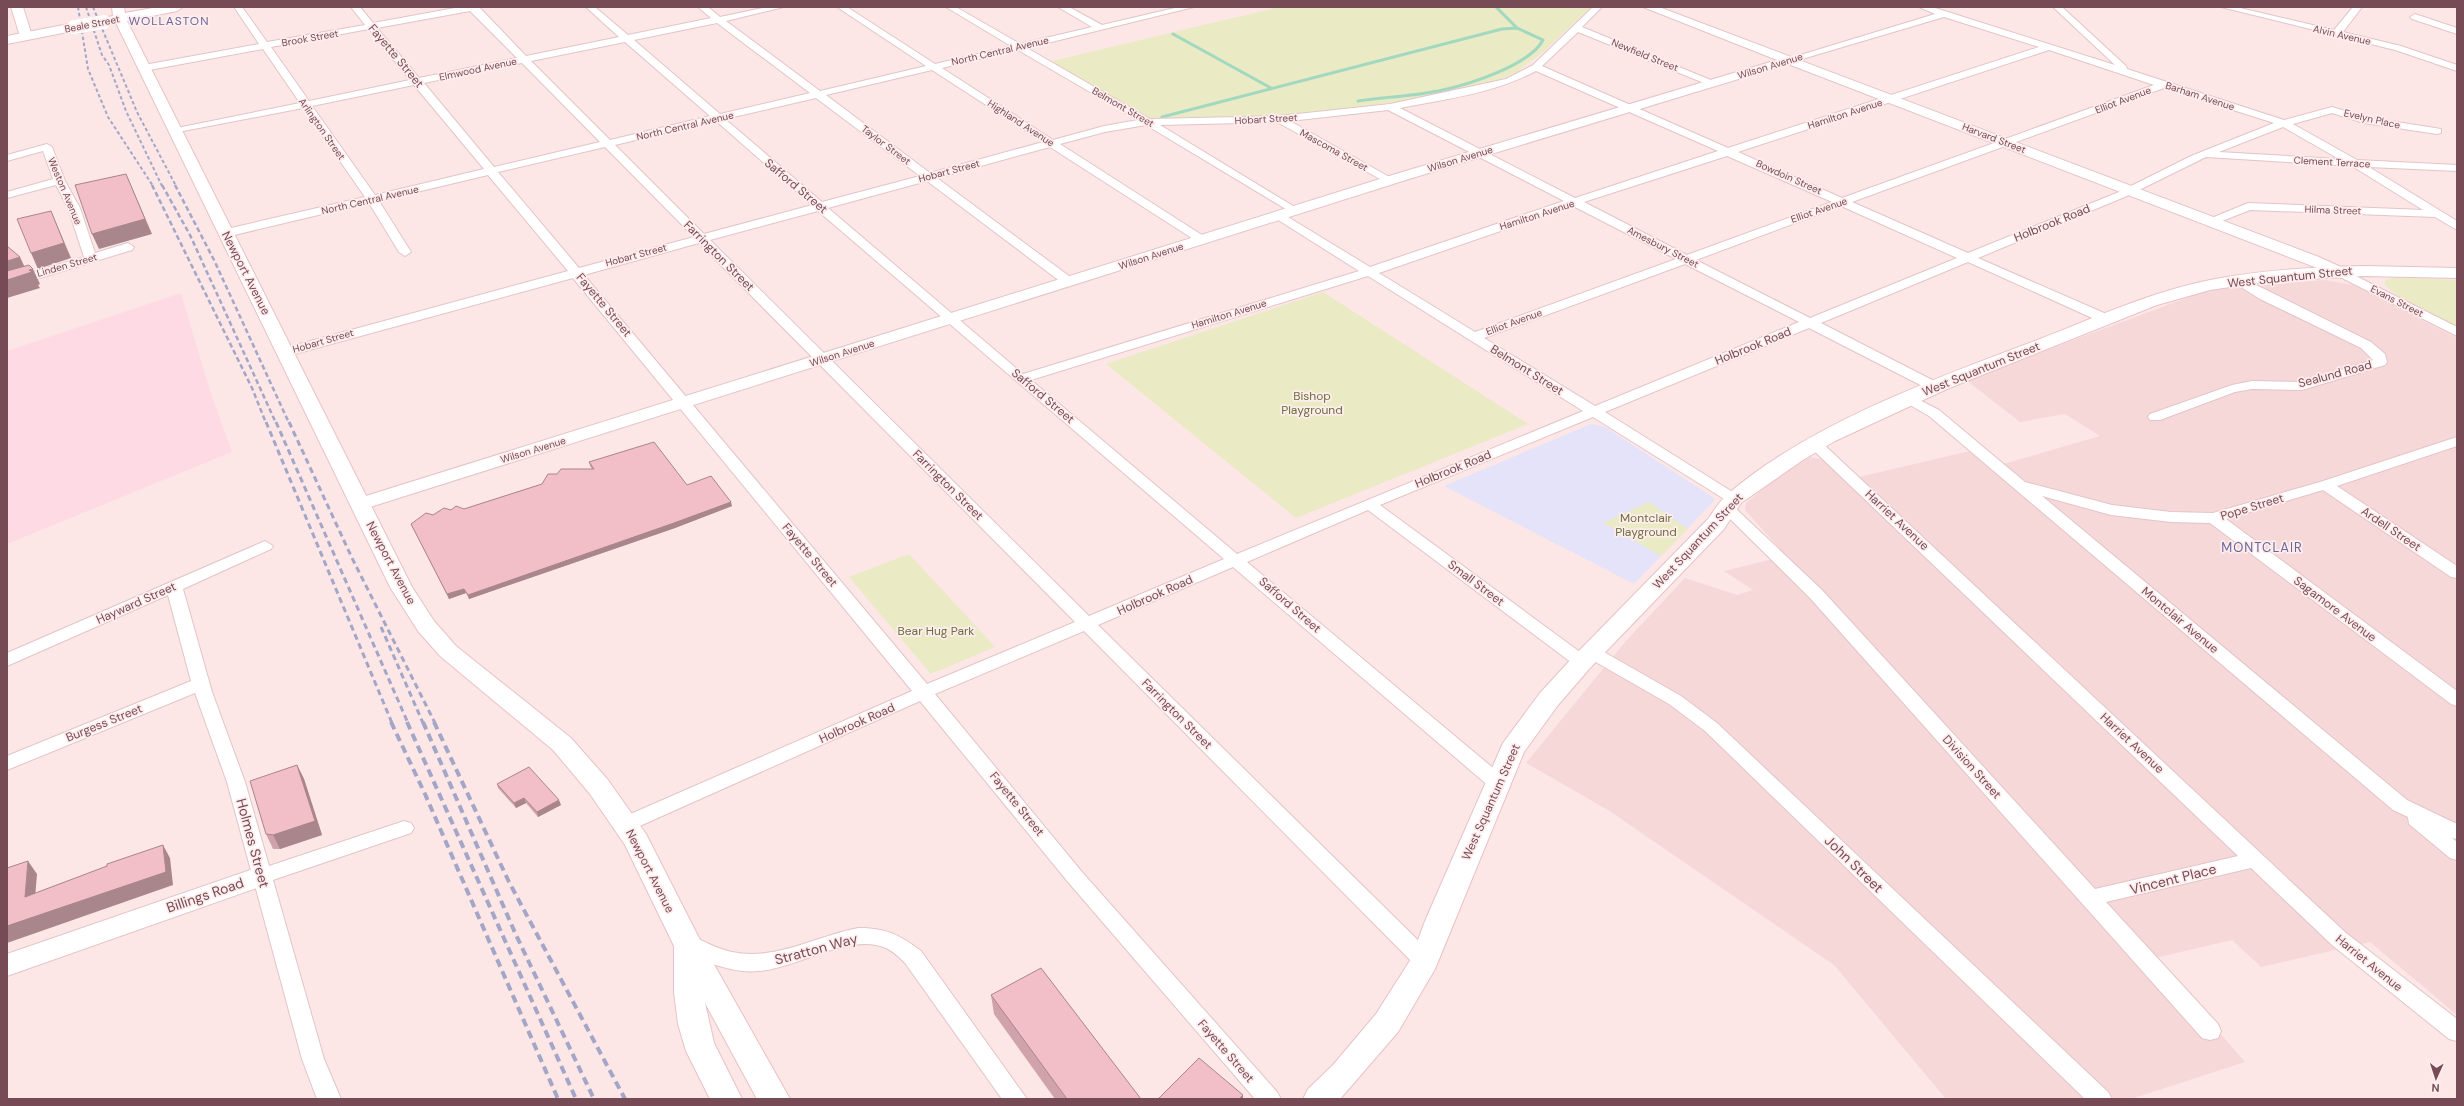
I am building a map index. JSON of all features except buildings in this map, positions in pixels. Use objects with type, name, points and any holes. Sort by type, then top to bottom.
[{"type":"main road","name":"Beale Street","points":[[7,40],[104,22],[119,13],[177,7]]},
{"type":"main road","name":"Newport Avenue","points":[[119,13],[144,68],[177,131],[401,587],[426,626],[464,666],[562,744],[599,787],[626,824],[652,871],[686,942],[774,1099]]},
{"type":"main road","name":"West Squantum Street","points":[[1319,1099],[1344,1074],[1386,1023],[1425,960],[1439,921],[1512,749],[1549,699],[1586,657],[1731,504],[1792,458],[1814,444],[1908,398],[2106,319],[2193,290],[2240,281],[2338,271],[2457,273]]},
{"type":"main road","points":[[686,942],[690,1007],[696,1035],[703,1055],[726,1099]]},
{"type":"street","points":[[17,7],[26,36]]},
{"type":"street","points":[[119,13],[156,7]]},
{"type":"street","name":"Arlington Street","points":[[238,7],[372,199],[405,252]]},
{"type":"street","name":"Fayette Street","points":[[355,7],[925,692],[1087,892],[1269,1099]]},
{"type":"street","name":"Brook Street","points":[[144,68],[473,7]]},
{"type":"street","name":"Farrington Street","points":[[473,7],[821,359],[1425,960]]},
{"type":"street","name":"Safford Street","points":[[590,7],[625,40],[820,205],[950,319],[1023,378],[1498,783]]},
{"type":"street","name":"Taylor Street","points":[[702,7],[1069,282]]},
{"type":"street","name":"Elmwood Avenue","points":[[177,131],[780,7]]},
{"type":"street","name":"Highland Avenue","points":[[841,7],[1202,240]]},
{"type":"street","name":"Belmont Street","points":[[950,7],[1148,122],[1294,211]]},
{"type":"street","points":[[1062,7],[1101,28]]},
{"type":"street","name":"North Central Avenue","points":[[226,233],[1190,7]]},
{"type":"street","name":"Hobart Street","points":[[286,352],[575,271],[1104,129],[1148,122],[1279,119],[1390,107],[1485,88],[1509,80],[1536,67],[1598,7]]},
{"type":"street","name":"Harvard Street","points":[[1649,7],[2213,221],[2314,260],[2338,271]]},
{"type":"street","name":"Barham Avenue","points":[[1923,7],[2284,123],[2350,162],[2370,172],[2457,226]]},
{"type":"street","points":[[2046,7],[2059,9],[2127,72]]},
{"type":"street","points":[[2337,33],[2358,7]]},
{"type":"street","name":"Alvin Avenue","points":[[2230,8],[2398,48],[2457,68]]},
{"type":"street","name":"Wilson Avenue","points":[[360,504],[1389,181],[1944,14]]},
{"type":"street","points":[[2415,17],[2457,31]]},
{"type":"street","name":"Newfield Street","points":[[1576,28],[1713,83]]},
{"type":"street","name":"Hamilton Avenue","points":[[1023,378],[1369,272],[1576,202],[2050,47]]},
{"type":"street","name":"Bowdoin Street","points":[[1536,67],[1969,257],[2106,319]]},
{"type":"street","name":"Elliot Avenue","points":[[1472,337],[2165,84]]},
{"type":"street","name":"Amesbury Street","points":[[1390,107],[1935,387]]},
{"type":"street","name":"Evelyn Place","points":[[2284,123],[2332,110],[2364,120],[2437,131]]},
{"type":"street","name":"Mascoma Street","points":[[1279,119],[1389,181]]},
{"type":"street","name":"Holbrook Road","points":[[626,824],[925,692],[1369,504],[2131,190],[2206,154],[2284,123]]},
{"type":"street","name":"Weston Avenue","points":[[7,158],[47,147],[59,181],[74,208],[90,258]]},
{"type":"street","name":"Clement Terrace","points":[[2206,154],[2230,157],[2457,168]]},
{"type":"street","points":[[7,195],[59,181]]},
{"type":"street","name":"Hilma Street","points":[[2213,221],[2248,206],[2457,216]]},
{"type":"street","name":"Belmont Street","points":[[1279,216],[1594,412],[1731,504]]},
{"type":"street","name":"Linden Street","points":[[7,284],[128,247]]},
{"type":"street","name":"Evans Street","points":[[2338,271],[2457,332]]},
{"type":"street","name":"Sealund Road","points":[[2155,416],[2232,389],[2252,385],[2302,386],[2380,362],[2380,357],[2366,345],[2264,296],[2240,281]]},
{"type":"street","name":"Montclair Avenue","points":[[1908,398],[1934,413],[2400,805],[2457,832]]},
{"type":"street","name":"Pope Street","points":[[2018,484],[2111,510],[2171,517],[2214,518],[2325,485],[2457,440]]},
{"type":"street","name":"Harriet Avenue","points":[[1814,444],[2339,939],[2457,1032]]},
{"type":"street","name":"Ardell Street","points":[[2325,485],[2457,573]]},
{"type":"street","name":"Small Street","points":[[1369,504],[1586,657]]},
{"type":"street","name":"Division Street","points":[[1731,504],[1816,594],[2210,1031]]},
{"type":"street","name":"Sagamore Avenue","points":[[2214,518],[2457,700]]},
{"type":"street","name":"Hayward Street","points":[[7,660],[265,546]]},
{"type":"street","name":"Holmes Street","points":[[174,587],[201,684],[236,782],[313,1059],[329,1099]]},
{"type":"street","name":"John Street","points":[[1586,657],[1676,700],[1711,727],[2100,1099]]},
{"type":"street","name":"Burgess Street","points":[[7,763],[201,684]]},
{"type":"street","points":[[2400,805],[2457,853]]},
{"type":"street","name":"Billings Road","points":[[7,965],[404,828]]},
{"type":"street","name":"Vincent Place","points":[[2091,898],[2255,860]]},
{"type":"street","name":"Stratton Way","points":[[686,942],[720,958],[760,963],[850,937],[866,936],[895,942],[902,945],[1015,1099]]},
{"type":"shaded area","points":[[2324,280],[2353,285],[2457,338],[2457,1015],[2370,942],[2261,967],[2232,940],[2155,958],[2245,1062],[2131,1099],[1946,1099],[1834,965],[1608,810],[1526,763],[1625,642],[1685,578],[1737,595],[1753,590],[1724,571],[1786,556],[1745,510],[1746,503],[1790,466],[1808,457],[1822,459],[1846,480],[1970,451],[1990,468],[2100,436],[2065,414],[2020,422],[1966,380],[2197,294],[2226,288]]},
{"type":"shaded area","points":[[181,293],[210,391],[232,452],[7,544],[7,351]]},
{"type":"shaded area","points":[[1591,424],[1605,427],[1714,498],[1713,502],[1634,584],[1444,486]]},
{"type":"green space","points":[[1279,7],[1591,7],[1543,52],[1517,72],[1501,79],[1485,84],[1401,101],[1320,112],[1230,118],[1141,118],[1048,62]]},
{"type":"green space","points":[[2399,277],[2457,280],[2457,326],[2397,295],[2385,285],[2385,280]]},
{"type":"green space","name":"Bishop Playground","points":[[1323,292],[1528,424],[1296,518],[1106,364]]},
{"type":"green space","name":"Montclair Playground","points":[[1649,502],[1688,529],[1661,556],[1603,523]]},
{"type":"green space","name":"Bear Hug Park","points":[[909,554],[995,647],[931,674],[849,577]]},
{"type":"waterway","points":[[1496,7],[1517,28]]},
{"type":"waterway","points":[[1162,117],[1502,29],[1517,28]]},
{"type":"waterway","points":[[1358,101],[1433,92],[1468,83],[1498,72],[1526,58],[1543,40],[1517,28]]},
{"type":"waterway","points":[[1173,34],[1271,88]]},
{"type":"railway","points":[[78,7],[88,69],[108,117],[153,186]]},
{"type":"railway","points":[[86,7],[102,55],[109,65],[126,111],[162,186]]},
{"type":"railway","points":[[93,7],[137,112],[176,186]]},
{"type":"railway","points":[[152,185],[252,388],[266,423]]},
{"type":"railway","points":[[162,185],[190,235],[276,423]]},
{"type":"railway","points":[[175,185],[214,260],[289,423]]},
{"type":"railway","points":[[266,422],[392,723]]},
{"type":"railway","points":[[276,422],[408,723]]},
{"type":"railway","points":[[289,422],[352,558],[435,723]]},
{"type":"railway","points":[[381,627],[423,723]]},
{"type":"railway","points":[[391,722],[425,794],[558,1099]]},
{"type":"railway","points":[[407,722],[576,1099]]},
{"type":"railway","points":[[423,722],[516,935],[594,1099]]},
{"type":"railway","points":[[434,722],[509,882],[625,1099]]},
{"type":"district","name":"WOLLASTON","points":[[169,21]]},
{"type":"district","name":"MONTCLAIR","points":[[2262,547]]}]
